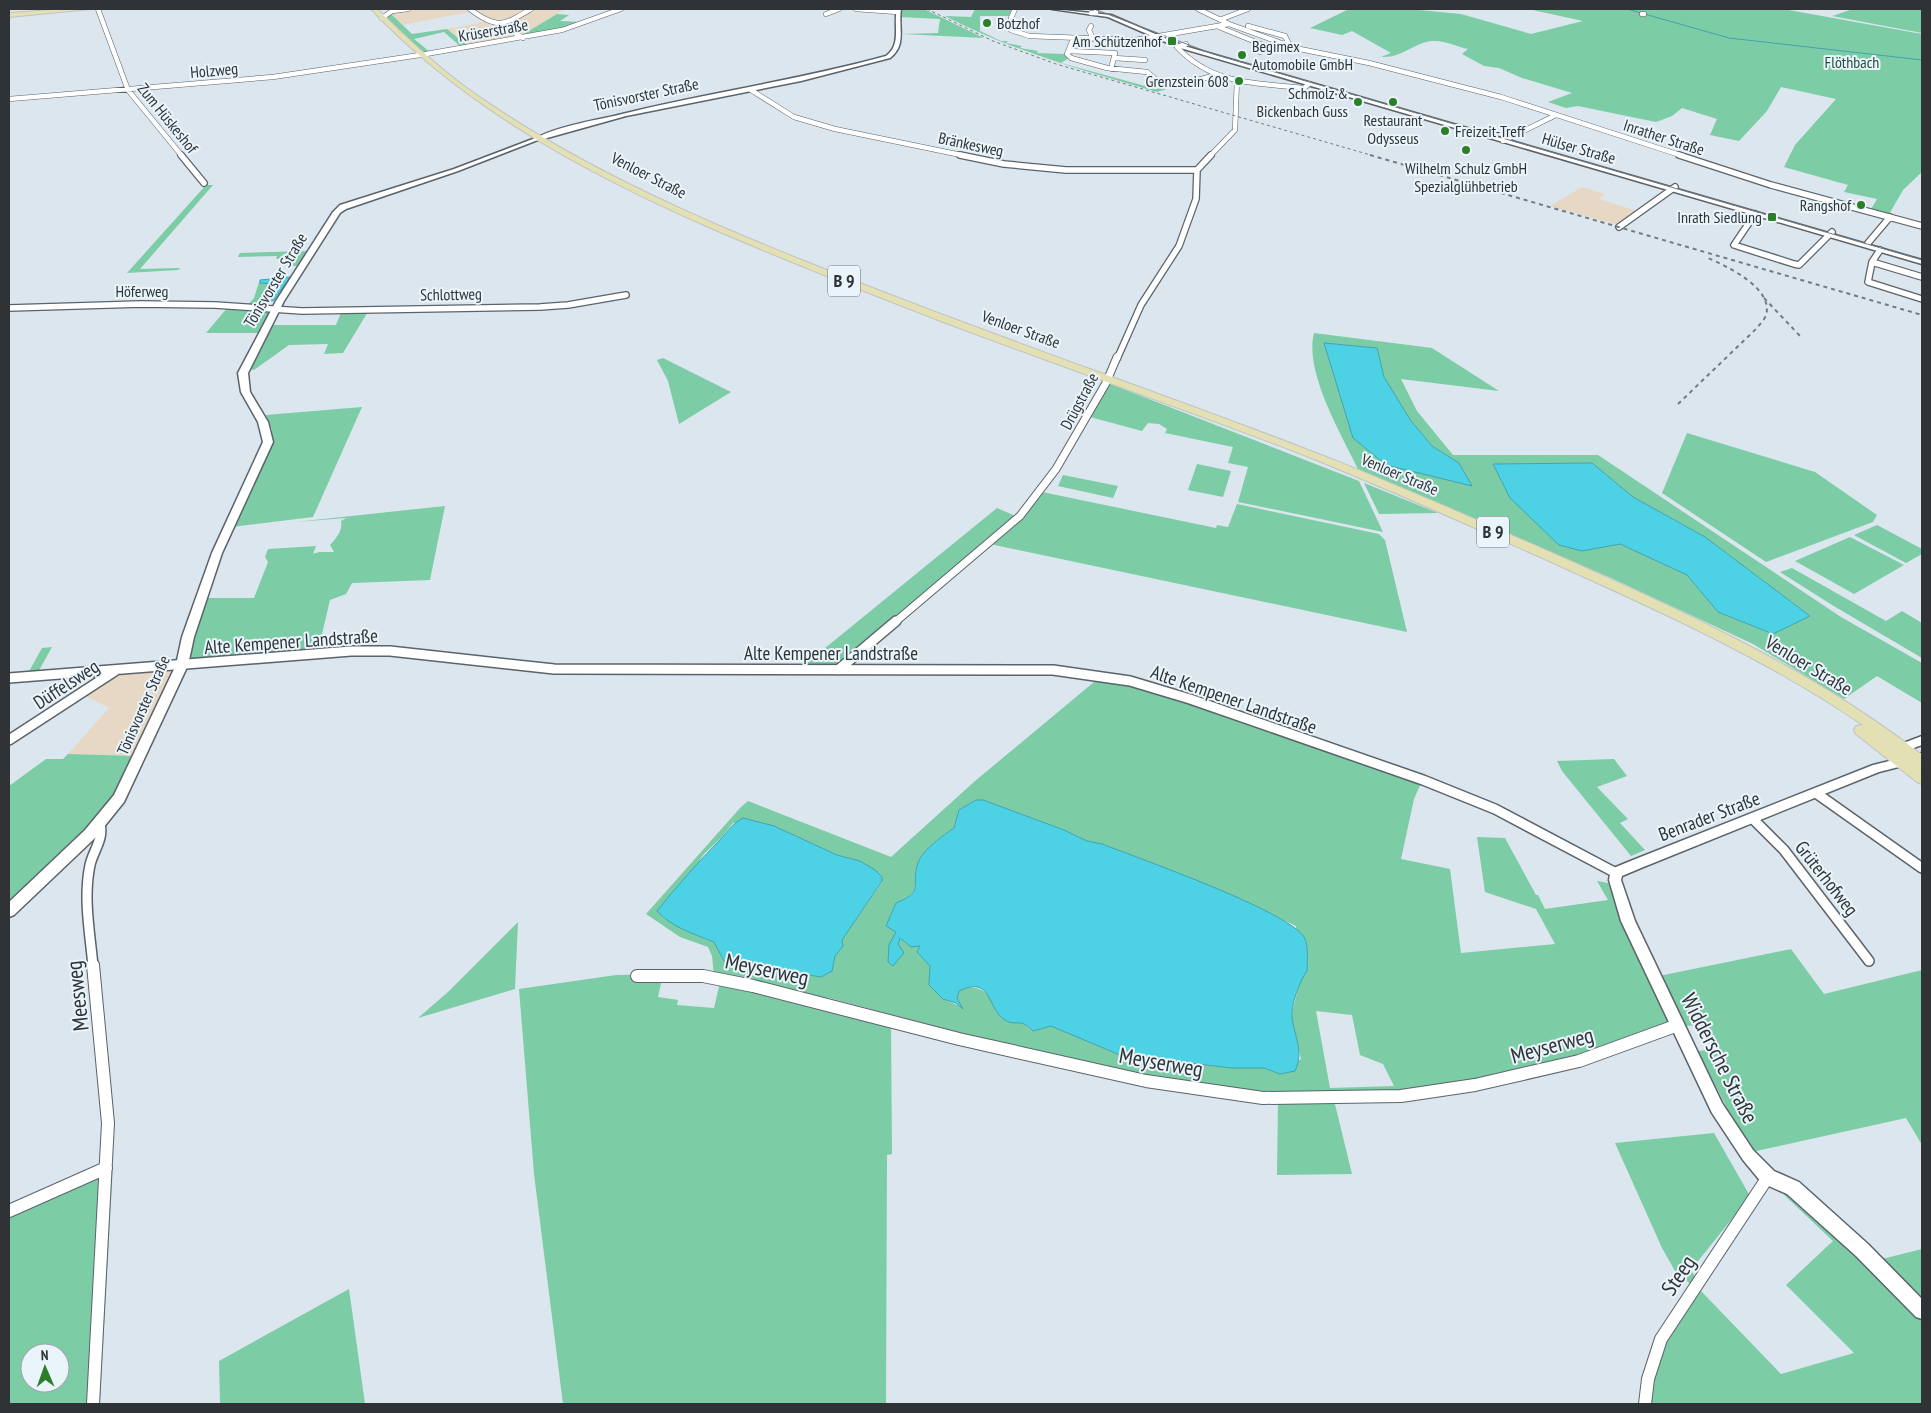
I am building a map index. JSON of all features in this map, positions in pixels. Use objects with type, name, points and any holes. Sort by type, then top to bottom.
[{"type":"main road","points":[[9,15],[86,9]]},
{"type":"main road","name":"Venloer Straße","points":[[374,9],[423,55],[473,95],[540,138],[635,189],[718,229],[913,308],[1306,452],[1503,536],[1691,623],[1917,761],[1922,778]]},
{"type":"main road","name":"Tönisvorster Straße","points":[[9,911],[100,824],[124,790],[182,665],[188,637],[216,553],[262,459],[268,442],[265,423],[242,385],[243,373],[247,362],[299,269],[336,212],[343,207],[456,170],[540,138]]},
{"type":"street","name":"Zum Hüskeshof","points":[[98,9],[128,90],[204,184]]},
{"type":"street","points":[[378,9],[402,10]]},
{"type":"street","points":[[382,18],[385,14],[408,9]]},
{"type":"street","points":[[470,9],[488,24],[508,23],[531,9]]},
{"type":"street","name":"Krüserstraße","points":[[423,55],[562,30],[621,9]]},
{"type":"street","points":[[826,14],[839,9]]},
{"type":"street","points":[[856,9],[899,10]]},
{"type":"street","points":[[1015,9],[1010,28],[1013,32],[1028,36],[1073,39],[1140,39],[1229,24]]},
{"type":"street","points":[[1054,9],[1093,11]]},
{"type":"street","points":[[1198,9],[1229,24],[1285,36],[1288,42],[1283,44]]},
{"type":"street","points":[[1222,19],[1248,9]]},
{"type":"street","name":"Tönisvorster Straße","points":[[540,138],[606,120],[813,78],[892,55],[901,38],[899,10]]},
{"type":"street","name":"Hülser Straße","points":[[1093,11],[1179,46],[1673,188],[1880,250],[1922,260]]},
{"type":"street","name":"Hülser Straße","points":[[1093,11],[1130,21],[1186,44],[1506,140]]},
{"type":"street","points":[[500,24],[524,38]]},
{"type":"street","points":[[1091,26],[1089,30],[1092,33],[1093,39]]},
{"type":"street","name":"Inrather Straße","points":[[1238,26],[1283,44],[1501,97],[1771,185],[1922,226]]},
{"type":"street","points":[[1219,27],[1268,47],[1260,52]]},
{"type":"street","points":[[1073,39],[1067,54],[1071,58],[1111,69],[1147,72],[1159,82],[1176,86],[1216,75]]},
{"type":"street","points":[[1186,44],[1177,47],[1184,55],[1216,75],[1304,88],[1309,84]]},
{"type":"street","points":[[1069,51],[1114,52],[1116,54],[1111,69]]},
{"type":"street","name":"Holzweg","points":[[9,99],[273,77],[423,55]]},
{"type":"street","points":[[1114,58],[1145,60]]},
{"type":"street","points":[[1197,170],[1235,130],[1237,79]]},
{"type":"street","name":"Bränkesweg","points":[[752,90],[794,117],[835,128],[1004,164],[1066,170],[1197,170]]},
{"type":"street","points":[[1506,140],[1556,115]]},
{"type":"street","name":"Drügstraße","points":[[838,670],[1020,516],[1056,469],[1088,417],[1141,305],[1171,259],[1186,230],[1196,199],[1197,170]]},
{"type":"street","points":[[1619,227],[1673,188]]},
{"type":"street","name":"Hülser Straße","points":[[1673,188],[1755,214],[1868,243],[1922,260]]},
{"type":"street","points":[[1755,214],[1734,245],[1797,265],[1830,234]]},
{"type":"street","points":[[1868,243],[1890,217]]},
{"type":"street","points":[[1880,250],[1872,262],[1868,282],[1871,285],[1922,299]]},
{"type":"street","points":[[1872,262],[1922,277]]},
{"type":"street","name":"Schlottweg","points":[[276,308],[302,311],[540,307],[568,305],[626,295]]},
{"type":"street","name":"Höferweg","points":[[9,308],[141,304],[276,308]]},
{"type":"street","name":"Alte Kempener Landstraße","points":[[9,678],[351,651],[390,651],[554,668],[1053,670],[1130,681],[1190,699],[1422,780],[1496,809],[1616,873]]},
{"type":"street","name":"Düffelsweg","points":[[9,740],[115,671]]},
{"type":"street","points":[[1898,750],[1922,740]]},
{"type":"street","name":"Benrader Straße","points":[[1877,768],[1898,750]]},
{"type":"street","name":"Benrader Straße","points":[[1616,873],[1877,768],[1917,761]]},
{"type":"street","points":[[1816,793],[1922,868]]},
{"type":"street","name":"Grüterhofweg","points":[[1753,819],[1784,850],[1869,961]]},
{"type":"street","name":"Meesweg","points":[[93,1404],[108,1122],[104,1060],[86,890],[90,863],[102,832],[100,824]]},
{"type":"street","name":"Widdersche Straße","points":[[1616,873],[1616,888],[1628,921],[1717,1108],[1748,1155],[1768,1177],[1793,1188],[1862,1250],[1922,1311]]},
{"type":"street","name":"Meyserweg","points":[[637,976],[702,976],[754,986],[960,1039],[1146,1081],[1263,1098],[1401,1096],[1475,1086],[1579,1061],[1678,1025]]},
{"type":"street","points":[[9,1211],[106,1168]]},
{"type":"street","name":"Steeg","points":[[1644,1404],[1644,1392],[1651,1364],[1661,1339],[1768,1177]]},
{"type":"shaded area","points":[[414,9],[466,9],[470,12],[402,25],[391,14]]},
{"type":"shaded area","points":[[474,9],[528,9],[507,21],[492,22]]},
{"type":"shaded area","points":[[534,9],[565,9],[522,35],[506,25]]},
{"type":"shaded area","points":[[484,22],[500,27],[519,38],[469,47],[447,29]]},
{"type":"shaded area","points":[[1582,187],[1605,194],[1599,199],[1637,211],[1618,225],[1550,206]]},
{"type":"shaded area","points":[[177,669],[136,756],[68,754],[109,708],[82,694],[114,674]]},
{"type":"green space","points":[[414,9],[391,14],[412,34],[447,29],[469,47],[461,47],[444,32],[414,39],[429,51],[420,53],[385,16],[393,11]]},
{"type":"green space","points":[[901,9],[924,9],[984,38],[902,34],[938,33],[940,19],[899,17]]},
{"type":"green space","points":[[975,9],[1012,9],[1009,16],[980,16],[980,31],[1001,41],[1008,41],[1006,43],[1022,46],[1020,48],[1038,51],[1037,53],[1065,54],[1069,58],[1061,63],[1049,59],[997,40],[945,16],[971,17]]},
{"type":"green space","points":[[1345,9],[1409,9],[1461,14],[1531,34],[1583,21],[1528,9],[1783,9],[1922,34],[1922,172],[1903,190],[1888,216],[1870,211],[1877,199],[1844,192],[1848,185],[1784,167],[1795,145],[1836,99],[1781,87],[1767,111],[1739,141],[1710,135],[1717,119],[1682,108],[1672,116],[1656,122],[1578,106],[1566,108],[1548,102],[1572,93],[1522,78],[1499,68],[1484,66],[1462,54],[1468,49],[1446,43],[1437,41],[1426,42],[1396,55],[1381,57],[1391,53],[1352,31],[1342,35],[1310,28],[1347,10]]},
{"type":"green space","points":[[1853,9],[1922,9],[1922,33],[1832,16]]},
{"type":"green space","points":[[557,14],[569,15],[560,21],[581,22],[563,29],[522,35]]},
{"type":"green space","points":[[457,47],[430,52],[429,51]]},
{"type":"green space","points":[[1061,63],[1156,89],[1167,86],[1173,87],[1157,92]]},
{"type":"green space","points":[[206,185],[213,185],[140,269],[180,268],[178,270],[127,273]]},
{"type":"green space","points":[[307,251],[297,266],[283,265],[288,258],[276,259],[277,256],[238,257],[240,253]]},
{"type":"green space","points":[[259,282],[278,284],[266,303],[274,300],[266,306],[247,306],[254,298]]},
{"type":"green space","points":[[228,307],[271,309],[259,333],[206,333]]},
{"type":"green space","points":[[342,310],[369,310],[343,353],[324,354],[328,344],[289,345],[254,370],[249,369],[271,325],[336,325]]},
{"type":"green space","points":[[1314,333],[1432,348],[1499,391],[1401,379],[1417,411],[1453,455],[1598,455],[1841,617],[1922,663],[1922,703],[1877,676],[1844,699],[1753,644],[1609,577],[1358,469],[1334,421],[1319,384],[1312,348]],"holes":[[[1325,343],[1377,348],[1383,377],[1411,421],[1432,446],[1459,463],[1472,486]],[[1592,463],[1633,497],[1705,537],[1810,616],[1772,634],[1718,612],[1687,575],[1620,544],[1494,464]]]},
{"type":"green space","points":[[663,358],[731,392],[679,424],[668,381],[657,360]]},
{"type":"green space","points":[[1108,383],[1359,481],[1383,532],[1238,502],[1248,467],[1228,463],[1233,447],[1165,433],[1167,429],[1159,424],[1148,423],[1142,431],[1090,417]]},
{"type":"green space","points":[[362,407],[313,517],[232,527],[271,447],[272,430],[266,415]]},
{"type":"green space","points":[[1687,433],[1815,472],[1877,515],[1873,522],[1766,562],[1662,493]]},
{"type":"green space","points":[[1197,464],[1231,471],[1223,497],[1188,490]]},
{"type":"green space","points":[[1063,475],[1118,486],[1113,498],[1058,486]]},
{"type":"green space","points":[[1364,483],[1438,513],[1379,514]]},
{"type":"green space","points":[[1042,492],[1216,528],[1217,525],[1228,527],[1237,504],[1379,534],[1385,540],[1407,632],[990,544]]},
{"type":"green space","points":[[445,506],[430,580],[352,583],[346,594],[330,600],[318,651],[186,662],[204,598],[254,598],[268,562],[265,557],[268,549],[316,546],[313,554],[334,552],[330,545],[340,531],[341,521],[346,518],[295,522]]},
{"type":"green space","points":[[997,508],[1013,515],[1015,519],[835,666],[803,666]]},
{"type":"green space","points":[[1877,525],[1922,549],[1922,554],[1906,563],[1854,535]]},
{"type":"green space","points":[[1850,537],[1904,565],[1854,594],[1795,561]]},
{"type":"green space","points":[[1792,568],[1886,621],[1902,611],[1922,623],[1922,658],[1780,572]]},
{"type":"green space","points":[[52,647],[37,674],[27,675],[42,648]]},
{"type":"green space","points":[[1100,677],[1188,702],[1421,783],[1414,799],[1401,859],[1450,869],[1461,953],[1555,944],[1536,909],[1485,892],[1477,837],[1505,838],[1545,909],[1608,900],[1597,881],[1608,883],[1628,932],[1672,1021],[1571,1060],[1501,1077],[1400,1093],[1297,1096],[1204,1088],[959,1036],[919,1022],[829,998],[806,996],[714,976],[712,956],[708,947],[680,937],[646,914],[748,801],[891,857],[975,781]],"holes":[[[976,800],[983,800],[1064,830],[1087,841],[1102,844],[1228,894],[1296,926],[1301,978],[1291,1016],[1301,1059],[1280,1074],[1264,1068],[1231,1068],[1149,1058],[1136,1054],[1120,1055],[1051,1026],[1033,1031],[1022,1022],[1010,1022],[989,995],[976,988],[959,991],[957,998],[962,1007],[943,999],[929,985],[930,966],[917,952],[920,945],[900,937],[898,944],[889,945],[896,932],[886,926],[896,903],[905,899],[914,891],[916,871],[920,858],[934,843],[954,828],[959,810]],[[733,823],[774,826],[837,855],[860,861],[882,882],[842,940],[843,946],[835,956],[832,971],[724,961],[714,942],[688,932],[662,917],[704,854]],[[1316,1011],[1352,1015],[1360,1055],[1383,1064],[1394,1086],[1330,1088]]]},
{"type":"green space","points":[[68,754],[136,756],[108,808],[9,906],[9,786],[46,759],[63,759]]},
{"type":"green space","points":[[1614,759],[1627,776],[1597,787],[1628,819],[1620,823],[1645,850],[1631,856],[1562,771],[1557,761]]},
{"type":"green space","points":[[518,922],[515,989],[418,1018],[448,992]]},
{"type":"green space","points":[[1791,949],[1824,994],[1922,970],[1922,1145],[1906,1118],[1752,1152],[1739,1132],[1698,1051],[1714,1049],[1700,1025],[1685,1026],[1659,976]]},
{"type":"green space","points":[[663,974],[658,997],[678,1000],[677,1005],[714,1008],[720,982],[891,1024],[892,1154],[887,1155],[886,1404],[563,1404],[534,1174],[519,989],[616,975]]},
{"type":"green space","points":[[1278,1100],[1334,1100],[1352,1174],[1277,1175]]},
{"type":"green space","points":[[1714,1133],[1750,1196],[1691,1270],[1698,1281],[1694,1287],[1675,1271],[1662,1248],[1615,1143]]},
{"type":"green space","points":[[113,1164],[100,1404],[9,1404],[9,1210]]},
{"type":"green space","points":[[1783,1186],[1913,1310],[1922,1321],[1922,1404],[1649,1404],[1649,1394],[1662,1345],[1701,1291],[1781,1374],[1854,1353],[1786,1285],[1833,1241],[1780,1191]]},
{"type":"green space","points":[[1922,1249],[1922,1306],[1878,1260]]},
{"type":"green space","points":[[349,1289],[365,1404],[220,1404],[219,1361]]},
{"type":"water","points":[[290,277],[274,300],[265,304],[278,284],[260,283],[260,280]]},
{"type":"water","points":[[1324,343],[1377,348],[1384,377],[1411,421],[1432,446],[1459,463],[1472,486],[1386,465],[1353,438]]},
{"type":"water","points":[[1592,463],[1633,497],[1705,537],[1810,616],[1773,634],[1718,612],[1687,575],[1620,544],[1582,551],[1559,545],[1510,498],[1493,464]]},
{"type":"water","points":[[976,800],[983,800],[1064,830],[1087,841],[1102,844],[1178,873],[1271,913],[1292,926],[1304,937],[1307,944],[1307,971],[1296,994],[1292,1013],[1299,1051],[1298,1064],[1295,1071],[1280,1074],[1264,1068],[1231,1068],[1149,1058],[1136,1054],[1120,1055],[1051,1026],[1033,1031],[1025,1024],[1009,1022],[999,1015],[988,995],[978,987],[970,987],[959,991],[957,998],[963,1009],[956,1003],[943,999],[929,985],[930,966],[917,952],[920,946],[911,947],[900,938],[898,944],[904,953],[893,966],[888,962],[889,945],[896,932],[886,926],[896,903],[911,895],[914,891],[916,871],[920,858],[934,843],[954,828],[959,810]]},
{"type":"water","points":[[743,818],[774,826],[837,855],[860,861],[875,870],[882,877],[882,881],[842,940],[843,946],[835,956],[832,971],[821,977],[724,961],[714,942],[676,926],[657,911],[730,828]]},
{"type":"waterway","name":"Flöthbach","points":[[1627,9],[1729,38],[1922,60]]},
{"type":"tram line","points":[[1094,9],[1213,54],[1922,260]]},
{"type":"railway","points":[[927,9],[993,41],[1056,64],[1374,156]]},
{"type":"railway","points":[[1370,155],[1922,315]]},
{"type":"railway","points":[[1678,404],[1757,328],[1766,315],[1767,305],[1756,287],[1736,272],[1708,258]]},
{"type":"railway","points":[[1764,298],[1801,337]]},
{"type":"place","name":"Botzhof","points":[[987,23]]},
{"type":"place","name":"Am Schützenhof","points":[[1172,41]]},
{"type":"place","name":"Begimex Automobile GmbH","points":[[1242,55]]},
{"type":"place","name":"Grenzstein 608","points":[[1239,81]]},
{"type":"place","name":"Schmolz & Bickenbach Guss","points":[[1358,102]]},
{"type":"place","name":"Restaurant Odysseus","points":[[1393,102]]},
{"type":"place","name":"Freizeit-Treff","points":[[1445,131]]},
{"type":"place","name":"Wilhelm Schulz GmbH Spezialglühbetrieb","points":[[1466,150]]},
{"type":"place","name":"Rangshof","points":[[1861,205]]},
{"type":"place","name":"Inrath Siedlung","points":[[1772,217]]}]
